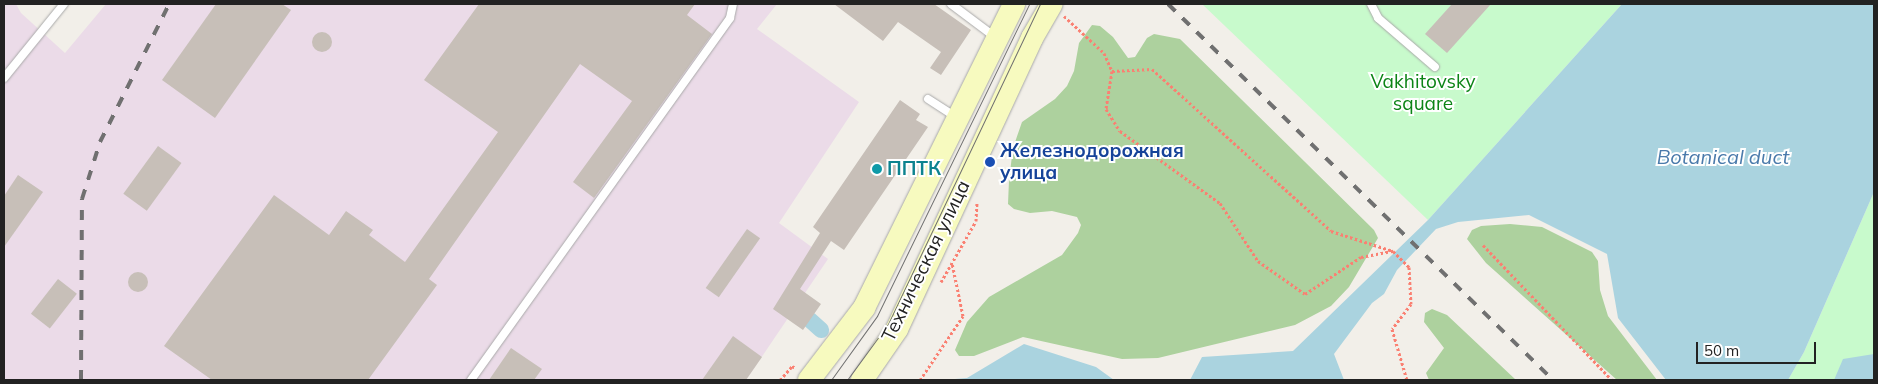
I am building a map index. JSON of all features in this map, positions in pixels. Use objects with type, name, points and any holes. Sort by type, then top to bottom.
[{"type":"main road","name":"Техническая улица","points":[[813,376],[864,308],[1014,4]]},
{"type":"main road","name":"Техническая улица","points":[[862,380],[897,329],[1032,38],[1055,7]]},
{"type":"lane","points":[[4,78],[64,4]]},
{"type":"lane","points":[[471,380],[730,18],[733,4]]},
{"type":"lane","points":[[951,4],[996,38]]},
{"type":"lane","points":[[1371,4],[1378,18],[1435,67]]},
{"type":"lane","points":[[928,99],[957,118]]},
{"type":"path","points":[[1055,7],[1104,53],[1112,71],[1106,109],[1120,131],[1220,203],[1258,261],[1305,294],[1361,257],[1393,251]]},
{"type":"path","points":[[1112,71],[1152,69],[1331,231],[1393,251],[1409,267],[1410,304],[1392,329],[1407,380]]},
{"type":"path","points":[[1483,245],[1612,380]]},
{"type":"path","points":[[920,380],[963,316],[952,262]]},
{"type":"shaded area","points":[[4,4],[16,4],[21,13],[65,53],[106,4],[777,4],[757,29],[859,102],[779,223],[828,259],[746,380],[4,380]]},
{"type":"green space","name":"Vakhitovsky square","points":[[1202,4],[1622,4],[1428,220]]},
{"type":"green space","points":[[1092,25],[1100,26],[1113,37],[1128,58],[1135,57],[1147,38],[1154,34],[1180,39],[1374,230],[1378,238],[1349,287],[1331,306],[1295,325],[1158,358],[1122,359],[1023,337],[974,356],[959,356],[955,350],[967,322],[989,297],[1062,255],[1078,233],[1081,225],[1077,217],[1052,211],[1030,213],[1014,209],[1008,204],[1009,180],[1013,148],[1022,122],[1055,99],[1067,86],[1074,71],[1079,43]]},
{"type":"green space","points":[[1874,192],[1874,380],[1788,380],[1804,352]]},
{"type":"green space","points":[[1510,224],[1542,227],[1592,252],[1598,261],[1600,290],[1608,316],[1657,380],[1617,380],[1486,263],[1467,239],[1472,230],[1481,226]]},
{"type":"green space","points":[[1432,309],[1447,315],[1516,380],[1429,380],[1426,373],[1444,348],[1424,322],[1425,313]]},
{"type":"water","name":"Botanical duct","points":[[1622,4],[1874,4],[1874,192],[1804,352],[1788,380],[1666,380],[1618,318],[1607,254],[1529,215],[1458,222],[1436,229],[1397,270],[1384,294],[1372,303],[1334,354],[1344,380],[1190,380],[1202,357],[1293,351],[1428,220]]},
{"type":"water","points":[[1024,344],[1096,367],[1114,380],[943,380],[967,378]]},
{"type":"water","points":[[1874,354],[1874,380],[1834,380],[1843,359]]},
{"type":"building","points":[[216,4],[282,4],[291,10],[215,118],[162,80]]},
{"type":"building","points":[[479,4],[695,4],[687,15],[712,34],[594,198],[573,182],[632,101],[580,64],[429,279],[437,285],[368,380],[212,380],[164,346],[274,195],[329,235],[346,211],[373,230],[369,235],[405,262],[498,132],[424,80]]},
{"type":"building","points":[[834,4],[934,4],[971,30],[941,75],[930,68],[941,52],[898,22],[883,41]]},
{"type":"building","points":[[1452,4],[1491,4],[1447,53],[1425,34]]},
{"type":"building","points":[[322,32],[329,35],[332,42],[329,49],[322,52],[315,49],[312,42],[315,35]]},
{"type":"building","name":"ППТК","points":[[900,100],[920,114],[916,120],[928,127],[844,250],[831,241],[800,289],[821,304],[803,330],[773,309],[820,233],[813,227]]},
{"type":"building","points":[[158,146],[181,163],[147,211],[123,194]]},
{"type":"building","points":[[18,175],[43,192],[4,247],[4,196]]},
{"type":"building","points":[[747,229],[760,238],[719,297],[706,288]]},
{"type":"building","points":[[138,272],[145,275],[148,282],[145,289],[138,292],[131,289],[128,282],[131,275]]},
{"type":"building","points":[[58,279],[77,294],[50,328],[31,314]]},
{"type":"building","points":[[733,336],[762,357],[746,380],[702,380]]},
{"type":"building","points":[[511,348],[542,369],[534,380],[489,380]]},
{"type":"waterway","points":[[810,320],[821,330]]},
{"type":"tram line","points":[[831,380],[877,316],[1029,4]]},
{"type":"tram line","points":[[847,380],[888,324],[1040,4]]},
{"type":"railway","points":[[81,380],[82,199],[100,142],[169,4]]},
{"type":"railway","points":[[1168,4],[1553,380]]},
{"type":"place","name":"Железнодорожная улица","points":[[990,162]]},
{"type":"place","name":"ППТК","points":[[877,169]]}]
